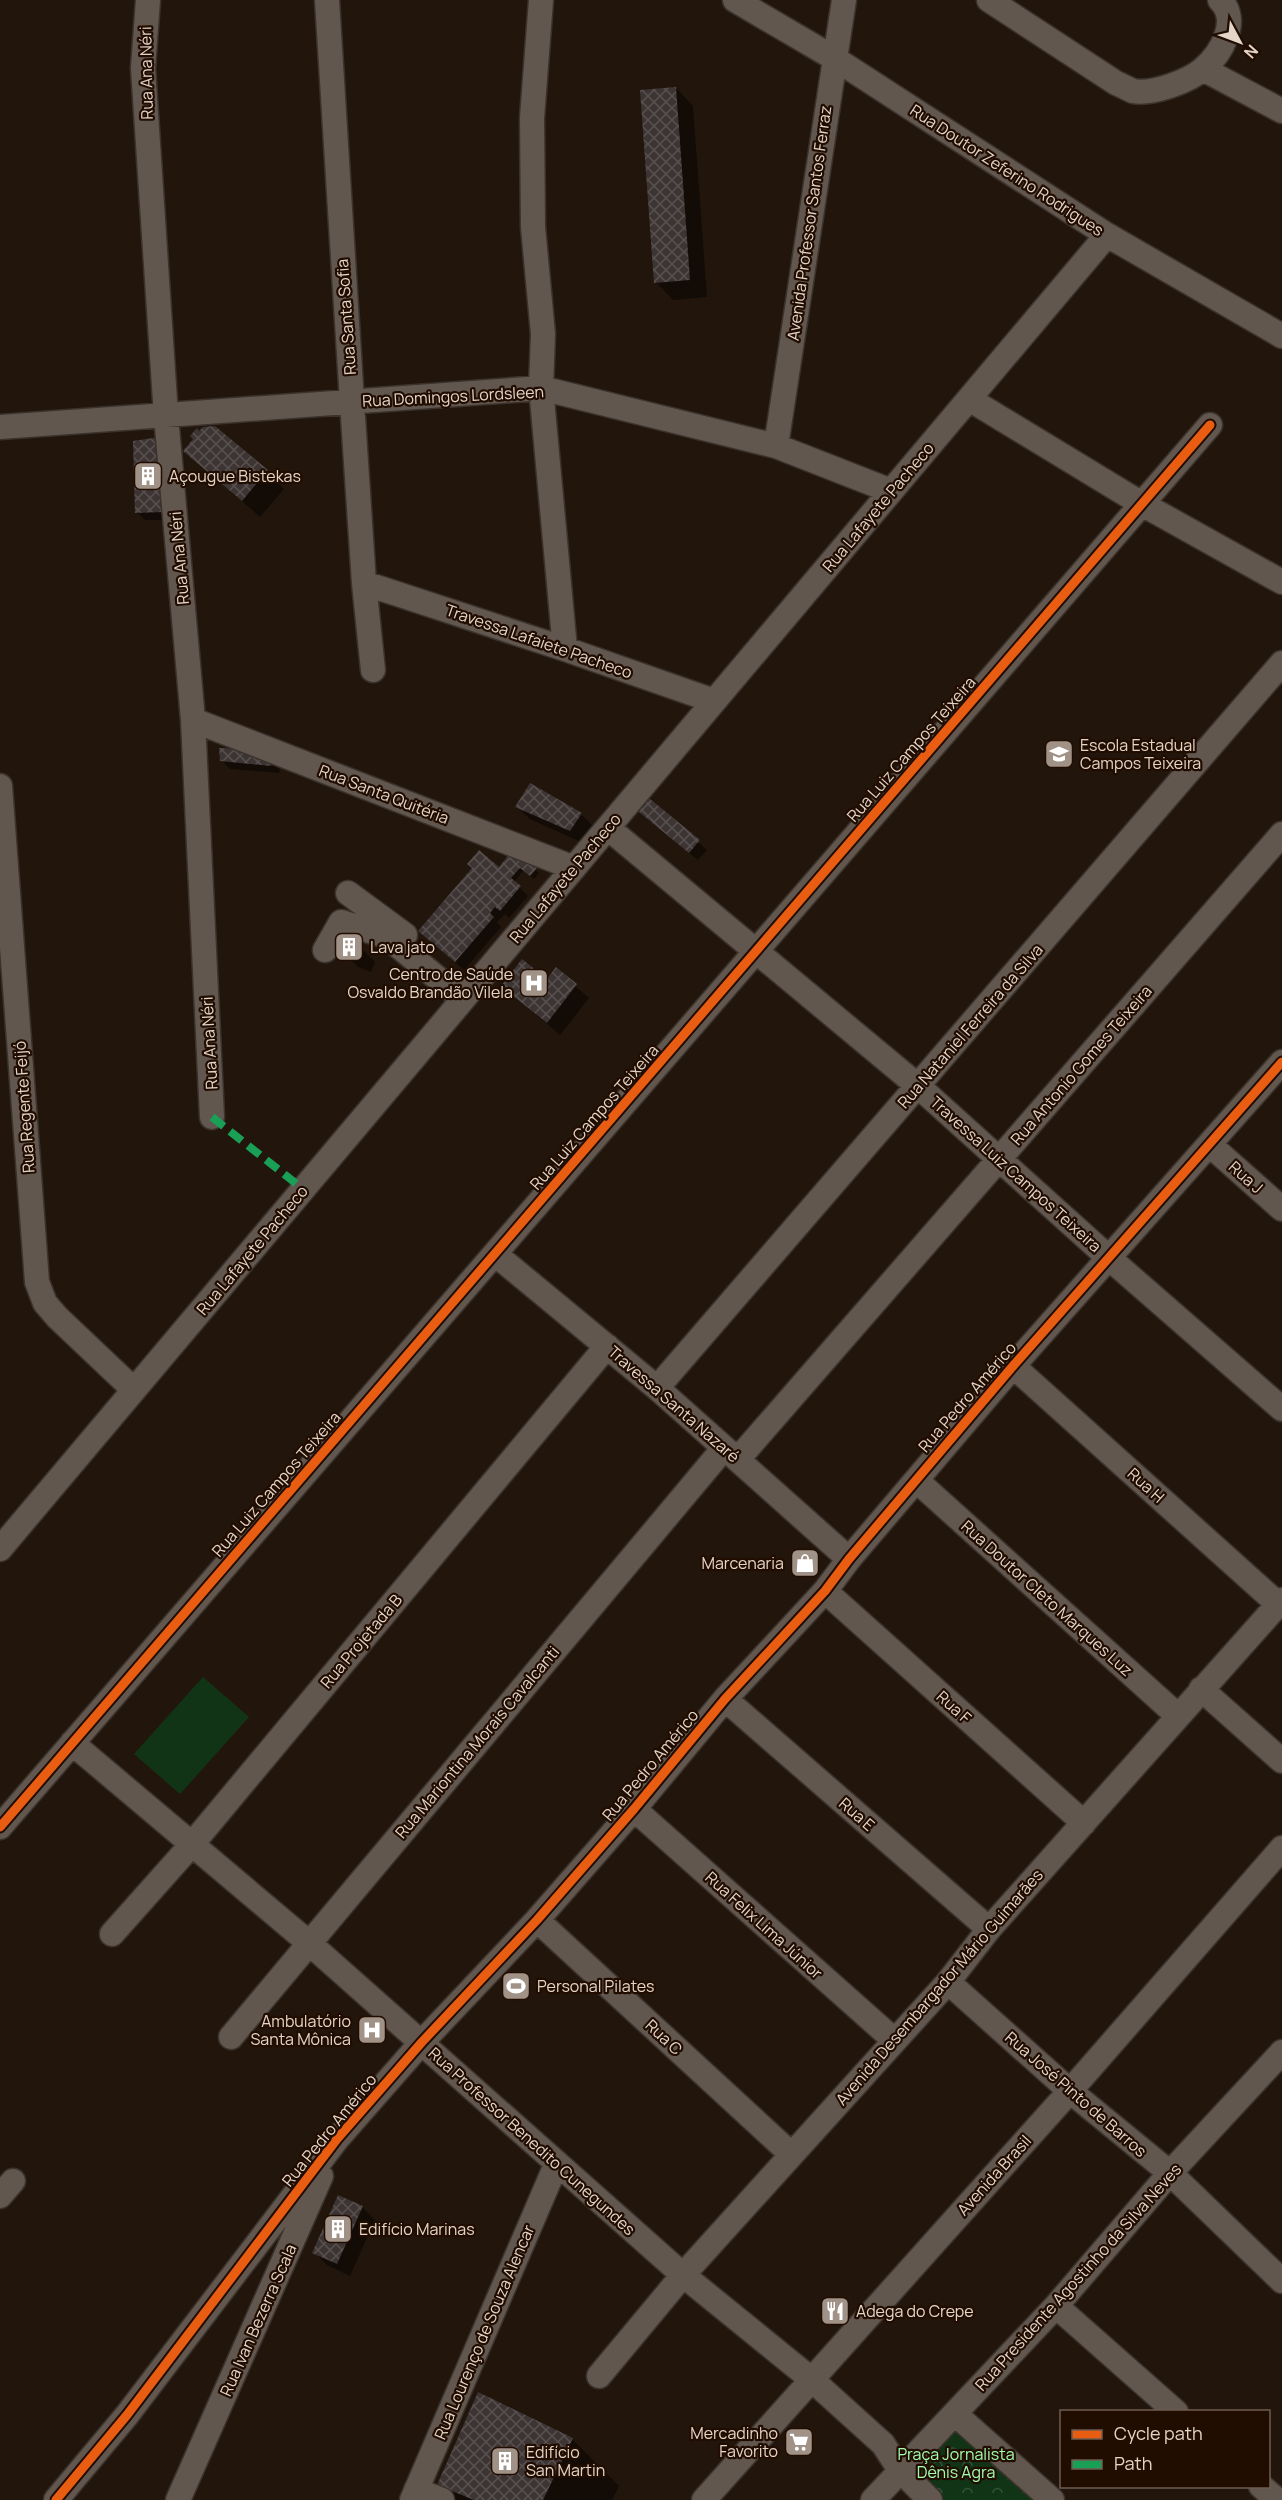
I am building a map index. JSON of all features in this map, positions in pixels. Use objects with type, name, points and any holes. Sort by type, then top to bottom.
[{"type":"street","name":"Rua Ana Néri","points":[[148,0],[143,68],[166,416],[193,720],[212,1117]]},
{"type":"street","name":"Rua Santa Sofia","points":[[327,0],[364,584],[373,670]]},
{"type":"street","points":[[542,0],[531,118],[533,227],[543,334],[541,388],[565,649]]},
{"type":"street","name":"Rua Doutor Zeferino Rodrigues","points":[[735,0],[834,58],[1107,235],[1282,336]]},
{"type":"street","name":"Avenida Professor Santos Ferraz","points":[[776,446],[844,0]]},
{"type":"street","points":[[989,0],[1116,83],[1133,91],[1157,90],[1182,81],[1203,69],[1226,39],[1228,14],[1220,0]]},
{"type":"street","points":[[1203,69],[1282,111]]},
{"type":"street","name":"Rua Lafayete Pacheco","points":[[0,1550],[10,1523],[134,1390],[1107,235]]},
{"type":"street","name":"Rua Domingos Lordsleen","points":[[0,427],[541,388],[776,446],[891,491]]},
{"type":"street","points":[[969,399],[1142,504],[1282,582]]},
{"type":"street","name":"Rua Luiz Campos Teixeira","points":[[0,1827],[1210,425]]},
{"type":"street","name":"Travessa Lafaiete Pacheco","points":[[364,584],[565,649],[714,701]]},
{"type":"street","name":"Rua Nataniel Ferreira da Silva","points":[[657,1388],[1282,663]]},
{"type":"street","name":"Rua Santa Quitéria","points":[[193,720],[574,868]]},
{"type":"street","name":"Rua Regente Feijó","points":[[0,786],[37,1281],[45,1303],[57,1317],[134,1390]]},
{"type":"street","name":"Travessa Luiz Campos Teixeira","points":[[608,828],[918,1086],[1109,1258],[1282,1409]]},
{"type":"street","name":"Rua Antonio Gomes Teixeira","points":[[731,1454],[1000,1158],[1282,834]]},
{"type":"street","points":[[348,892],[450,968],[468,993]]},
{"type":"street","points":[[325,950],[341,922],[386,936],[468,993]]},
{"type":"street","name":"Rua Pedro Américo","points":[[56,2500],[127,2415],[337,2139],[422,2042],[537,1920],[634,1809],[724,1699],[825,1591],[849,1558],[1013,1366],[1282,1062]]},
{"type":"street","name":"Rua J","points":[[1210,1145],[1282,1209]]},
{"type":"street","name":"Travessa Santa Nazaré","points":[[495,1254],[657,1388],[849,1558]]},
{"type":"street","name":"Rua Projetada B","points":[[112,1934],[193,1843],[607,1346]]},
{"type":"street","name":"Rua H","points":[[1013,1366],[1280,1602]]},
{"type":"street","name":"Rua Mariontina Morais Cavalcanti","points":[[231,2037],[309,1943],[731,1454]]},
{"type":"street","name":"Rua Doutor Cleto Marques Luz","points":[[916,1480],[1178,1716]]},
{"type":"street","name":"Rua F","points":[[825,1591],[1084,1823]]},
{"type":"street","name":"Avenida Desembargador Mário Guimarães","points":[[599,2376],[683,2275],[948,1982],[989,1929],[1280,1602]]},
{"type":"street","points":[[1201,1689],[1282,1761]]},
{"type":"street","name":"Rua E","points":[[724,1699],[989,1929]]},
{"type":"street","name":"Rua Professor Benedito Cunegundes","points":[[72,1743],[309,1943],[683,2275],[811,2379],[884,2444],[900,2470],[930,2500]]},
{"type":"street","name":"Rua Felix Lima Júnior","points":[[634,1809],[894,2040]]},
{"type":"street","name":"Avenida Brasil","points":[[704,2500],[1070,2091],[1282,1848]]},
{"type":"street","name":"Rua C","points":[[537,1920],[791,2154]]},
{"type":"street","name":"Rua José Pinto de Barros","points":[[948,1982],[1070,2091],[1170,2173],[1282,2281]]},
{"type":"street","name":"Rua Presidente Agostinho da Silva Neves","points":[[873,2500],[1056,2306],[1170,2173],[1282,2052]]},
{"type":"street","name":"Rua Ivan Bezerra Scala","points":[[178,2500],[337,2139]]},
{"type":"street","name":"Rua Lourenço de Souza Alencar","points":[[414,2495],[556,2164]]},
{"type":"street","points":[[1056,2306],[1174,2410]]},
{"type":"street","points":[[955,2414],[1052,2500]]},
{"type":"street","points":[[1262,2488],[1277,2500]]},
{"type":"street","points":[[414,2495],[442,2500]]},
{"type":"green space","points":[[203,1677],[249,1717],[180,1794],[134,1754]]},
{"type":"green space","name":"Praça Jornalista Dênis Agra","points":[[955,2414],[1052,2500],[930,2500],[900,2470]]},
{"type":"building","points":[[676,87],[690,280],[654,283],[640,90]]},
{"type":"building","points":[[215,426],[268,470],[242,501],[183,451],[193,439],[190,436],[197,428],[199,431],[203,427]]},
{"type":"building","name":"Açougue Bistekas","points":[[160,437],[163,512],[135,513],[133,441]]},
{"type":"building","points":[[219,748],[240,749],[272,760],[271,766],[220,761]]},
{"type":"building","points":[[530,783],[582,813],[570,831],[515,807]]},
{"type":"building","points":[[644,794],[700,840],[689,853],[633,807]]},
{"type":"building","points":[[511,846],[537,868],[530,876],[520,868],[511,878],[521,886],[500,911],[495,907],[490,913],[494,917],[455,962],[418,931],[472,868],[467,864],[479,850],[499,867],[507,857],[504,854]]},
{"type":"building","name":"Lava jato","points":[[344,937],[359,943],[353,956],[339,950]]},
{"type":"building","points":[[522,959],[547,979],[556,967],[577,984],[547,1023],[501,986]]},
{"type":"building","name":"Edifício Marinas","points":[[338,2195],[363,2206],[337,2264],[312,2253]]},
{"type":"building","name":"Edifício San Martin","points":[[478,2392],[573,2438],[543,2500],[474,2500],[437,2485]]},
{"type":"marked path","points":[[212,1117],[303,1189]]},
{"type":"cycle path","points":[[0,1827],[1210,425]]},
{"type":"cycle path","points":[[56,2500],[127,2415],[337,2139],[422,2042],[537,1920],[634,1809],[725,1699],[825,1591],[849,1559],[1013,1366],[1282,1062]]},
{"type":"place","name":"Açougue Bistekas","points":[[148,476]]},
{"type":"place","name":"Escola Estadual Campos Teixeira","points":[[1059,754]]},
{"type":"place","name":"Lava jato","points":[[349,947]]},
{"type":"place","name":"Centro de Saúde Osvaldo Brandão Vilela","points":[[534,983]]},
{"type":"place","name":"Marcenaria","points":[[805,1563]]},
{"type":"place","name":"Personal Pilates","points":[[516,1986]]},
{"type":"place","name":"Ambulatório Santa Mônica","points":[[372,2030]]},
{"type":"place","name":"Edifício Marinas","points":[[338,2229]]},
{"type":"place","name":"Adega do Crepe","points":[[835,2311]]},
{"type":"place","name":"Mercadinho Favorito","points":[[799,2442]]},
{"type":"place","name":"Edifício San Martin","points":[[505,2461]]}]
